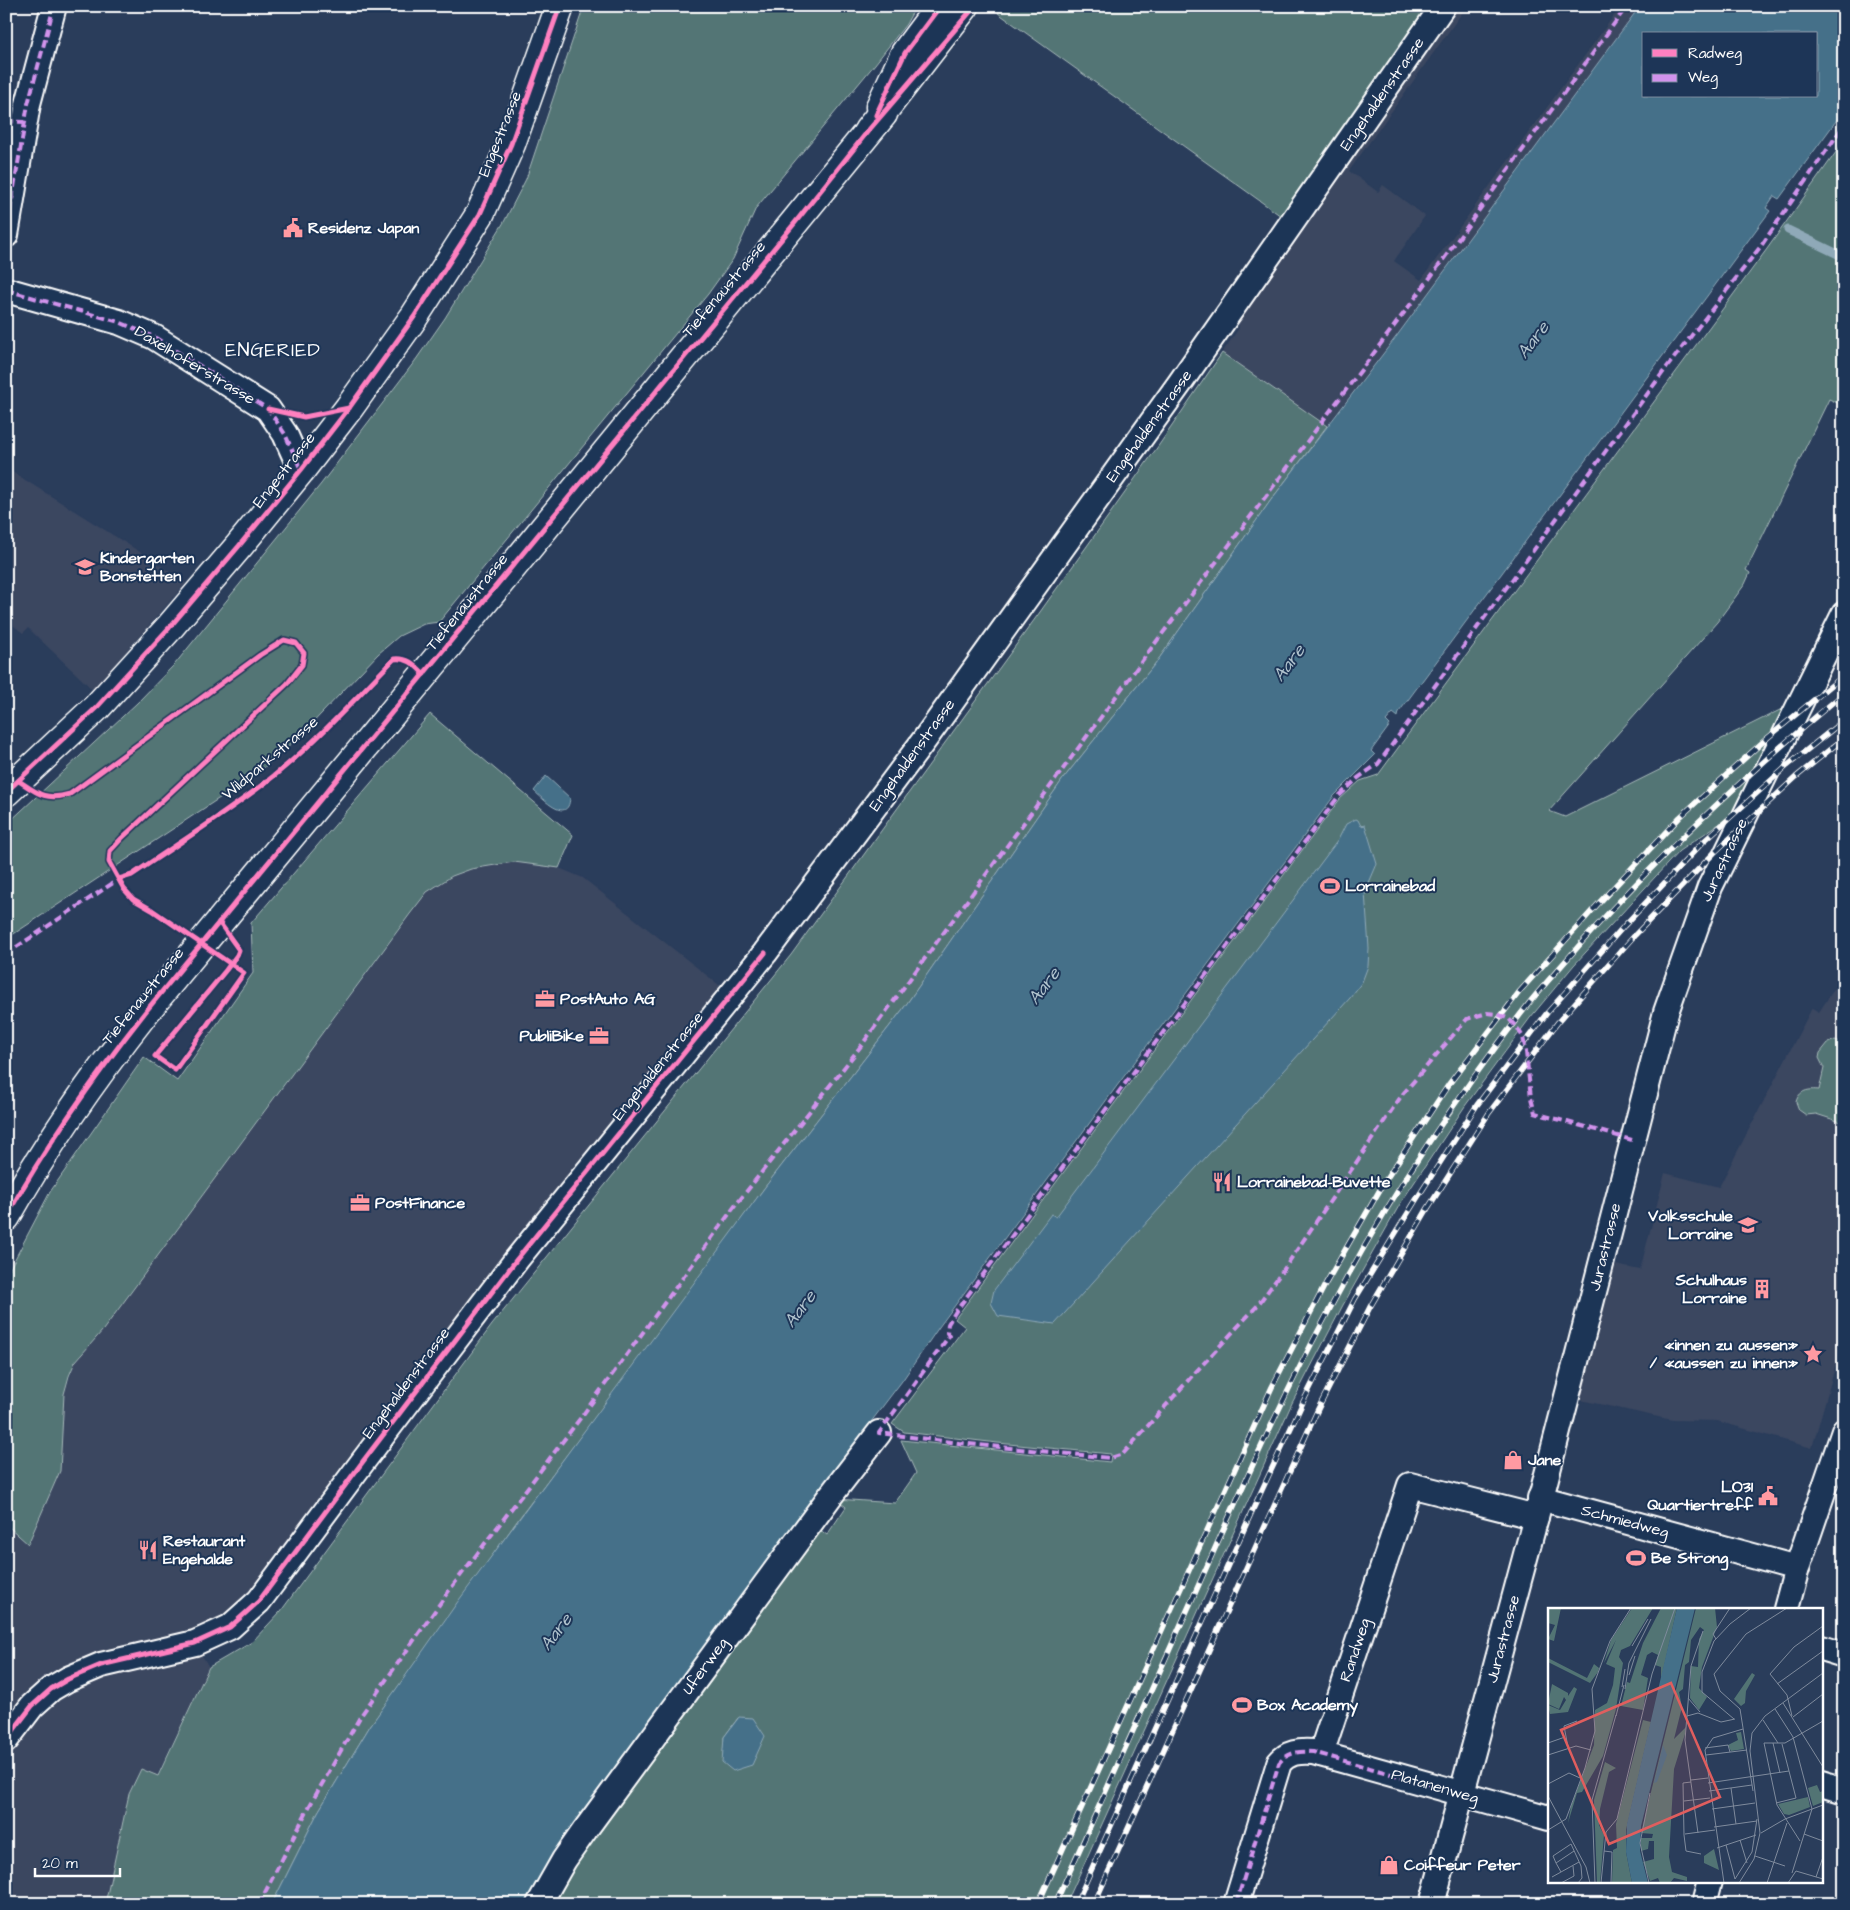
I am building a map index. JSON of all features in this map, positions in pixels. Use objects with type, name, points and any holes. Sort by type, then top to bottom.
[{"type":"main road","name":"Engestrasse","points":[[6,792],[120,684],[222,568],[349,408],[414,317],[480,214],[511,144],[560,6]]},
{"type":"main road","name":"Tiefenaustrasse","points":[[868,131],[905,53],[940,6]]},
{"type":"main road","points":[[868,131],[965,6]]},
{"type":"main road","name":"Tiefenaustrasse","points":[[6,1217],[60,1128],[102,1067],[140,1018],[788,231],[868,131],[975,6]]},
{"type":"street","points":[[6,235],[15,121],[32,86],[54,6]]},
{"type":"street","name":"Engehaldenstrasse","points":[[6,1740],[32,1706],[51,1689],[68,1679],[101,1665],[194,1643],[230,1627],[259,1601],[511,1267],[765,952],[925,739],[1180,383],[1443,6]]},
{"type":"street","name":"Daxelhoferstrasse","points":[[6,290],[106,318],[145,332],[268,409],[285,434],[301,470]]},
{"type":"street","name":"Jurastrasse","points":[[1432,1904],[1538,1508],[1666,1012],[1686,949],[1710,887],[1844,614]]},
{"type":"street","points":[[1786,1608],[1797,1568],[1844,1431]]},
{"type":"street","name":"Uferweg","points":[[539,1904],[564,1860],[591,1822],[831,1495],[879,1433]]},
{"type":"street","name":"Randweg","points":[[1321,1754],[1410,1485],[1538,1508]]},
{"type":"street","name":"Schmiedweg","points":[[1538,1508],[1797,1568]]},
{"type":"street","points":[[1822,1648],[1844,1655]]},
{"type":"street","points":[[1236,1904],[1279,1763],[1291,1753],[1302,1751],[1321,1754]]},
{"type":"street","name":"Platanenweg","points":[[1321,1754],[1548,1818]]},
{"type":"street","points":[[1822,1784],[1844,1791]]},
{"type":"street","points":[[1704,1904],[1710,1882]]},
{"type":"shaded area","points":[[1457,6],[1467,6],[1349,171],[1378,192],[1383,185],[1425,216],[1394,261],[1421,280],[1621,6],[1640,6],[1396,337],[1327,426],[1222,353],[1239,328],[1238,323]]},
{"type":"shaded area","name":"Kindergarten Bonstetten","points":[[6,468],[186,583],[93,690],[28,628],[23,633],[6,620]]},
{"type":"shaded area","points":[[514,862],[559,868],[583,878],[728,992],[258,1601],[195,1644],[209,1667],[157,1776],[141,1769],[129,1794],[105,1904],[6,1904],[6,1530],[9,1527],[28,1544],[60,1471],[64,1394],[75,1362],[103,1330],[427,892],[452,876],[471,869]]},
{"type":"shaded area","name":"Volksschule Lorraine","points":[[1836,986],[1844,992],[1844,1336],[1812,1448],[1717,1421],[1672,1420],[1576,1399],[1611,1264],[1640,1270],[1665,1173],[1719,1187],[1812,1008],[1819,1012]]},
{"type":"green space","points":[[584,6],[916,6],[906,24],[875,64],[756,208],[733,259],[708,294],[439,622],[424,624],[399,636],[378,654],[303,733],[259,772],[6,939],[6,825],[137,703],[175,664],[321,484],[415,361],[445,318],[504,222],[526,179]]},
{"type":"green space","points":[[1002,6],[1433,6],[1312,190],[1281,216],[998,13]]},
{"type":"green space","points":[[1844,141],[1844,406],[1829,399],[1746,570],[1750,573],[1745,584],[1717,622],[1549,811],[1565,817],[1794,703],[1744,807],[1679,851],[1574,965],[1530,1018],[1465,1106],[1400,1204],[1343,1305],[1292,1403],[1066,1904],[546,1904],[816,1527],[827,1535],[846,1507],[836,1499],[895,1503],[916,1473],[901,1440],[1110,1462],[1111,1454],[904,1432],[892,1424],[965,1327],[955,1319],[1340,799],[1360,781],[1378,775],[1767,249]],"holes":[[[738,1718],[723,1762],[724,1737]]]},
{"type":"green space","points":[[1222,353],[1327,426],[1271,500],[1158,660],[1063,779],[903,1009],[765,1187],[675,1311],[520,1517],[370,1726],[318,1812],[272,1904],[105,1904],[129,1794],[141,1769],[158,1776],[209,1667],[252,1642],[281,1611],[492,1325],[791,955],[1040,612]]},
{"type":"green space","points":[[430,714],[573,835],[559,868],[514,862],[471,869],[452,876],[427,892],[103,1330],[75,1362],[64,1394],[60,1471],[28,1544],[9,1527],[6,1530],[6,1276],[50,1192],[144,1057],[177,1081],[253,973],[251,923]]},
{"type":"green space","points":[[1835,1040],[1844,1043],[1844,1123],[1816,1114],[1806,1115],[1799,1110],[1796,1102],[1799,1095],[1805,1091],[1819,1090],[1824,1068],[1819,1058],[1820,1053],[1828,1043]]},
{"type":"water","name":"Aare","points":[[1640,6],[1844,6],[1844,110],[1779,199],[1774,196],[1766,208],[1770,211],[1399,712],[1398,717],[1393,713],[1386,721],[1390,725],[1371,751],[1375,755],[1334,796],[1125,1075],[939,1327],[902,1381],[559,1843],[524,1904],[272,1904],[318,1812],[370,1726],[459,1600],[765,1187],[903,1009],[1063,779],[1158,660],[1271,500],[1396,337]]},
{"type":"water","points":[[546,776],[570,798],[565,809],[555,808],[534,791]]},
{"type":"water","points":[[1356,819],[1361,826],[1365,825],[1377,864],[1365,892],[1369,948],[1368,966],[1362,982],[1350,998],[1055,1324],[998,1316],[991,1303],[994,1290],[1051,1214],[1056,1217],[1338,840],[1346,824]]},
{"type":"water","points":[[739,1717],[753,1718],[765,1736],[752,1765],[733,1771],[722,1762],[724,1737]]},
{"type":"waterway","points":[[1788,230],[1844,257]]},
{"type":"railway","points":[[1038,1904],[1272,1387],[1326,1283],[1385,1181],[1449,1084],[1520,991],[1599,903],[1680,817],[1765,740],[1844,675]]},
{"type":"railway","points":[[1055,1904],[1284,1398],[1361,1252],[1429,1142],[1478,1071],[1530,1002],[1613,908],[1709,812],[1844,693]]},
{"type":"railway","points":[[1076,1904],[1303,1402],[1355,1299],[1477,1105],[1547,1013],[1624,926],[1703,842],[1787,766],[1844,720]]},
{"type":"railway","points":[[1094,1904],[1318,1409],[1370,1307],[1428,1208],[1489,1113],[1558,1022],[1635,935],[1714,853],[1796,777],[1844,738]]},
{"type":"marked path","points":[[6,235],[28,104],[54,6]]},
{"type":"marked path","points":[[259,1904],[309,1807],[360,1717],[448,1592],[582,1416],[735,1206],[861,1046],[1144,658],[1419,293],[1627,6]]},
{"type":"marked path","points":[[6,121],[24,122]]},
{"type":"marked path","points":[[1632,1140],[1535,1113],[1531,1098],[1523,1037],[1518,1029],[1509,1019],[1497,1014],[1487,1013],[1467,1019],[1402,1095],[1257,1306],[1123,1454],[1111,1458],[879,1433],[949,1336],[947,1333],[948,1324],[956,1311],[1338,797],[1358,778],[1378,764],[1664,371],[1761,246],[1844,125]]},
{"type":"marked path","points":[[6,290],[119,322],[154,337],[268,409],[285,434],[301,470]]},
{"type":"marked path","points":[[6,954],[119,879]]},
{"type":"marked path","points":[[1236,1904],[1279,1763],[1290,1754],[1313,1752],[1462,1794]]},
{"type":"cycle path","points":[[6,792],[97,707],[169,628],[301,470],[349,408],[414,317],[480,214],[511,144],[560,6]]},
{"type":"cycle path","points":[[876,115],[905,53],[940,6]]},
{"type":"cycle path","points":[[6,1217],[72,1111],[146,1011],[794,224],[868,131],[975,6]]},
{"type":"cycle path","points":[[268,409],[304,417],[349,408]]},
{"type":"cycle path","points":[[19,781],[43,795],[55,797],[70,794],[260,655],[284,640],[296,643],[304,653],[302,665],[287,684],[110,851],[109,862],[124,889],[133,899],[152,910],[244,973],[175,1070],[155,1056],[226,970],[237,955],[239,950],[219,922]]},
{"type":"cycle path","name":"Wildparkstrasse","points":[[119,879],[132,875],[258,789],[322,733],[394,659],[407,660],[424,674]]},
{"type":"cycle path","points":[[6,1740],[32,1706],[51,1689],[68,1679],[101,1665],[195,1643],[230,1627],[259,1601],[517,1259],[765,953]]},
{"type":"place","name":"Residenz Japan","points":[[293,228]]},
{"type":"place","name":"Kindergarten Bonstetten","points":[[85,567]]},
{"type":"place","name":"Lorrainebad","points":[[1330,886]]},
{"type":"place","name":"PostAuto AG","points":[[545,999]]},
{"type":"place","name":"PubliBike","points":[[599,1036]]},
{"type":"place","name":"Lorrainebad-Buvette","points":[[1222,1182]]},
{"type":"place","name":"PostFinance","points":[[360,1203]]},
{"type":"place","name":"Volksschule Lorraine","points":[[1748,1225]]},
{"type":"place","name":"Schulhaus Lorraine","points":[[1762,1289]]},
{"type":"place","name":"«innen zu aussen» ⁄ «aussen zu innen»","points":[[1813,1354]]},
{"type":"place","name":"Jane","points":[[1513,1460]]},
{"type":"place","name":"LO31 Quartiertreff","points":[[1768,1496]]},
{"type":"place","name":"Restaurant Engehalde","points":[[148,1550]]},
{"type":"place","name":"Be Strong","points":[[1636,1558]]},
{"type":"place","name":"Box Academy","points":[[1242,1705]]},
{"type":"place","name":"Coiffeur Peter","points":[[1389,1865]]},
{"type":"district","name":"ENGERIED","points":[[273,350]]}]
